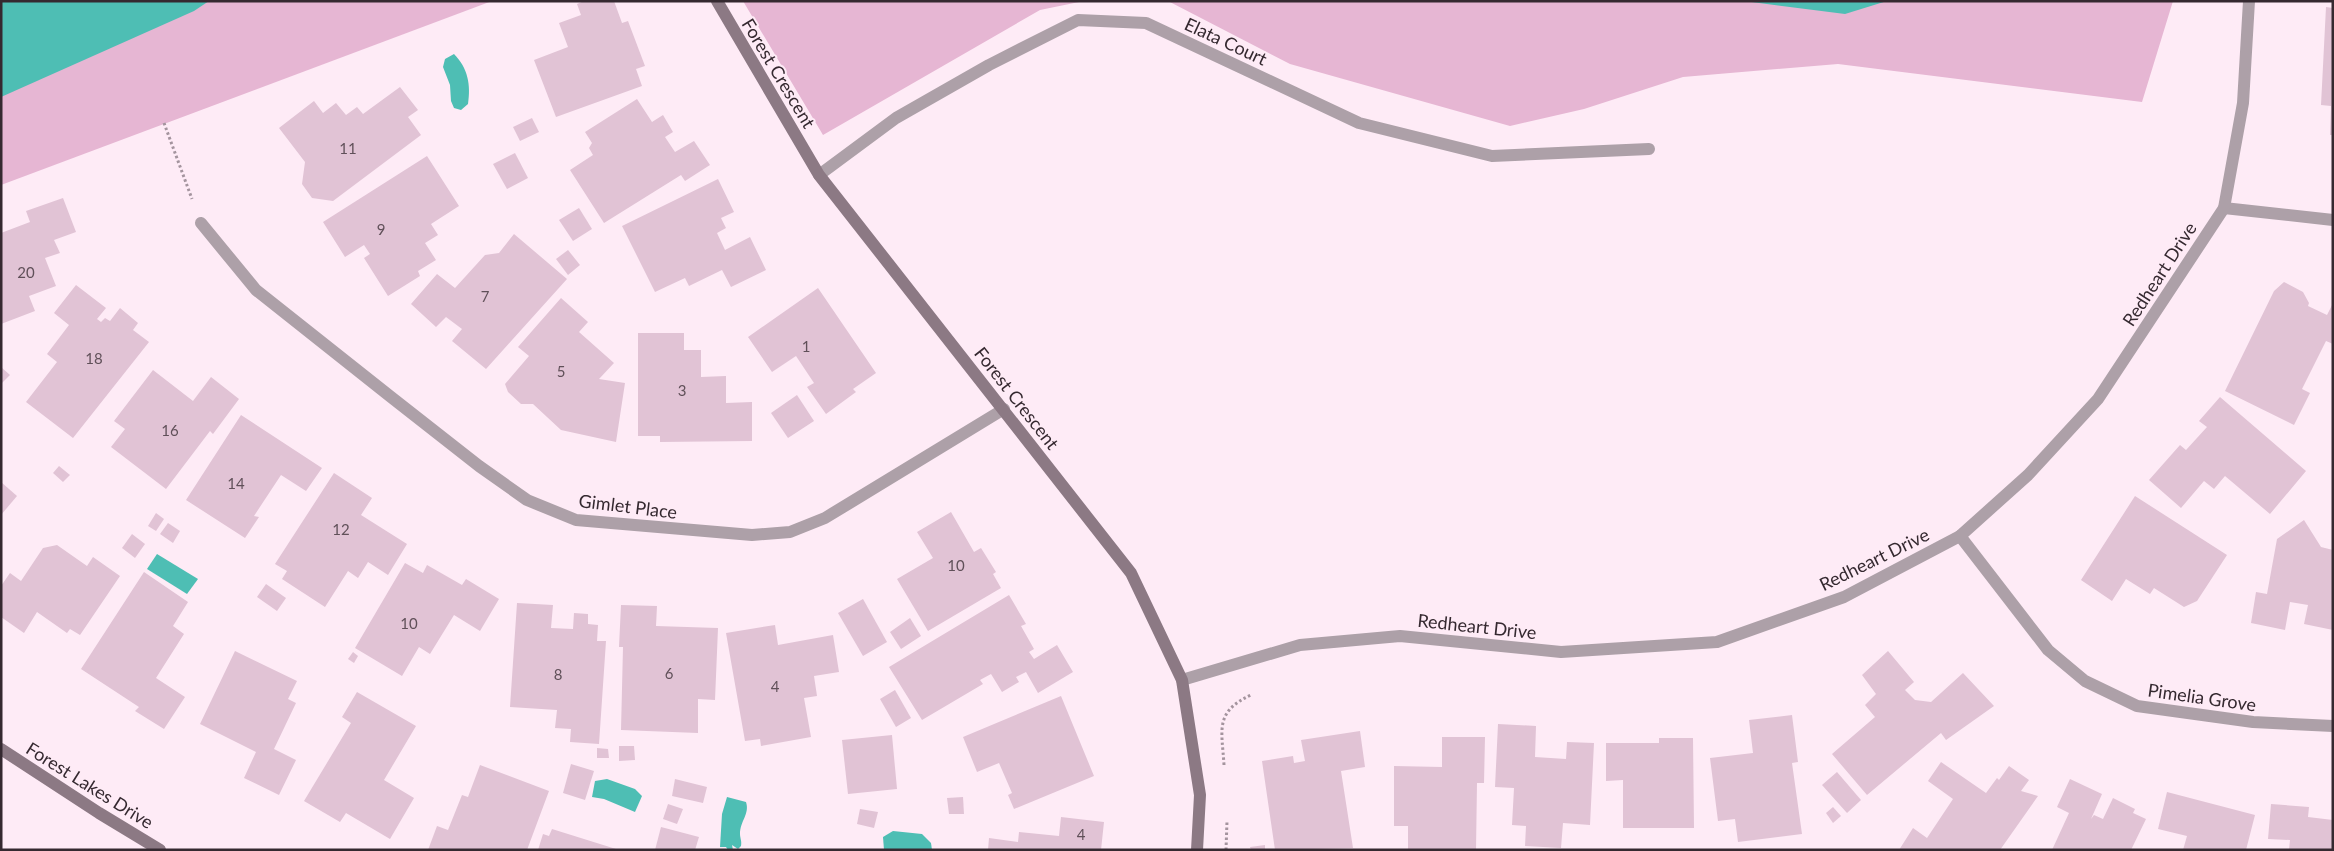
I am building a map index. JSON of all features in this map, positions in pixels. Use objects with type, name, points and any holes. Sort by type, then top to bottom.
[{"type":"street","name":"Forest Crescent","points":[[717,1],[819,175],[1131,573],[1182,680],[1200,795],[1197,850]]},
{"type":"street","name":"Redheart Drive","points":[[1182,680],[1300,645],[1400,636],[1561,652],[1717,642],[1844,597],[1960,536],[2028,475],[2098,399],[2224,208],[2243,103],[2249,1]]},
{"type":"street","name":"Elata Court","points":[[819,175],[896,118],[989,64],[1078,20],[1146,22],[1359,123],[1492,156],[1650,149]]},
{"type":"street","points":[[2224,208],[2333,220]]},
{"type":"street","name":"Gimlet Place","points":[[201,223],[256,290],[406,409],[479,466],[527,500],[576,520],[752,535],[790,532],[825,518],[1004,409]]},
{"type":"street","name":"Pimelia Grove","points":[[1960,536],[2048,650],[2085,681],[2137,706],[2253,722],[2333,726]]},
{"type":"street","name":"Forest Lakes Drive","points":[[1,749],[99,814],[160,850]]},
{"type":"path","points":[[164,123],[201,223]]},
{"type":"path","points":[[1224,771],[1221,723],[1234,703],[1250,695]]},
{"type":"path","points":[[1226,850],[1227,819]]},
{"type":"shaded area","points":[[1,1],[492,1],[1,185]]},
{"type":"shaded area","points":[[1,1],[209,1],[194,11],[1,97]]},
{"type":"shaded area","points":[[743,1],[1084,1],[1040,10],[823,135]]},
{"type":"shaded area","points":[[1168,1],[2173,1],[2142,102],[1838,64],[1683,77],[1584,109],[1510,126],[1290,64]]},
{"type":"shaded area","points":[[1744,1],[1887,1],[1845,14]]},
{"type":"shaded area","points":[[454,54],[463,65],[469,84],[468,104],[461,110],[454,108],[451,101],[450,85],[443,67],[445,59]]},
{"type":"shaded area","points":[[157,554],[198,579],[187,594],[147,569]]},
{"type":"shaded area","points":[[607,779],[635,789],[642,796],[635,812],[604,799],[592,797],[595,781]]},
{"type":"shaded area","points":[[727,797],[746,802],[747,806],[740,829],[741,846],[738,849],[732,845],[733,850],[720,847],[722,814]]},
{"type":"shaded area","points":[[893,831],[922,834],[931,843],[932,850],[884,850],[883,837]]},
{"type":"building","points":[[584,1],[614,1],[622,23],[628,21],[645,66],[636,69],[642,86],[556,117],[534,60],[568,47],[559,23],[581,15],[577,4]]},
{"type":"building","points":[[2326,7],[2333,8],[2333,135],[2330,135],[2331,106],[2321,105]]},
{"type":"building","points":[[400,87],[418,110],[408,117],[421,135],[333,201],[312,198],[302,184],[305,162],[279,128],[314,101],[323,113],[336,103],[346,115],[357,107],[363,114]]},
{"type":"building","points":[[637,99],[652,122],[663,115],[673,132],[665,137],[675,152],[694,141],[710,165],[685,181],[681,175],[604,223],[570,170],[593,155],[589,148],[592,143],[585,132]]},
{"type":"building","points":[[532,118],[539,132],[520,141],[513,127]]},
{"type":"building","points":[[515,153],[528,178],[507,189],[493,164]]},
{"type":"building","points":[[427,156],[459,206],[431,224],[438,235],[425,243],[436,260],[418,271],[420,276],[388,296],[364,258],[370,254],[364,245],[345,257],[323,222]]},
{"type":"building","points":[[718,179],[734,212],[721,218],[726,228],[717,233],[725,250],[750,237],[766,270],[731,287],[722,270],[689,286],[685,278],[655,292],[622,226]]},
{"type":"building","points":[[63,198],[76,232],[54,240],[60,253],[45,258],[56,286],[29,296],[35,311],[1,324],[1,233],[30,222],[26,211]]},
{"type":"building","points":[[579,208],[592,229],[573,241],[559,220]]},
{"type":"building","points":[[514,234],[567,279],[486,369],[452,341],[462,329],[446,317],[436,327],[411,304],[437,274],[455,288],[485,255],[499,253]]},
{"type":"building","points":[[568,250],[580,265],[568,275],[556,259]]},
{"type":"building","points":[[2284,282],[2303,292],[2309,303],[2308,306],[2327,315],[2333,303],[2333,344],[2326,341],[2302,389],[2310,393],[2294,425],[2225,391],[2274,291]]},
{"type":"building","points":[[76,285],[106,308],[97,319],[101,322],[105,318],[110,321],[120,308],[138,323],[133,330],[149,342],[73,438],[26,402],[57,362],[47,354],[69,325],[54,313]]},
{"type":"building","points":[[818,288],[876,373],[853,389],[856,392],[826,414],[807,387],[814,383],[796,356],[772,372],[748,337]]},
{"type":"building","points":[[561,298],[588,322],[579,332],[614,363],[599,379],[625,383],[616,442],[561,430],[533,404],[521,404],[508,392],[505,384],[529,356],[518,347]]},
{"type":"building","points":[[638,333],[684,333],[684,350],[701,350],[701,377],[726,376],[726,403],[752,402],[752,441],[660,442],[660,436],[638,436]]},
{"type":"building","points":[[1,367],[10,375],[1,384]]},
{"type":"building","points":[[153,370],[193,401],[211,377],[239,399],[213,434],[210,431],[166,489],[111,447],[125,429],[114,421]]},
{"type":"building","points":[[797,395],[814,421],[788,438],[771,413]]},
{"type":"building","points":[[2220,397],[2306,471],[2270,514],[2225,476],[2214,489],[2204,481],[2181,508],[2149,480],[2180,445],[2186,450],[2207,427],[2199,421]]},
{"type":"building","points":[[241,415],[322,468],[306,491],[281,475],[254,516],[259,517],[245,538],[186,500]]},
{"type":"building","points":[[59,466],[70,475],[63,482],[53,473]]},
{"type":"building","points":[[334,473],[372,498],[361,515],[407,544],[388,575],[368,562],[358,578],[348,571],[325,607],[282,579],[287,571],[275,564]]},
{"type":"building","points":[[1,482],[17,496],[1,515]]},
{"type":"building","points":[[2135,496],[2227,555],[2197,601],[2184,607],[2154,588],[2150,594],[2126,579],[2112,601],[2081,580]]},
{"type":"building","points":[[951,512],[974,552],[981,548],[996,572],[993,574],[1001,588],[928,631],[897,579],[933,558],[917,532]]},
{"type":"building","points":[[156,513],[164,519],[156,531],[148,526]]},
{"type":"building","points":[[2304,520],[2321,547],[2333,550],[2333,630],[2304,624],[2308,605],[2290,602],[2285,630],[2251,623],[2256,592],[2267,594],[2277,539]]},
{"type":"building","points":[[168,523],[180,531],[173,543],[160,534]]},
{"type":"building","points":[[132,534],[145,544],[135,558],[122,548]]},
{"type":"building","points":[[57,545],[87,566],[93,557],[120,576],[80,635],[70,629],[67,633],[37,612],[24,633],[1,617],[1,586],[10,573],[21,581],[43,548]]},
{"type":"building","points":[[405,563],[423,573],[427,565],[462,585],[466,579],[499,599],[480,631],[454,615],[430,654],[419,647],[402,676],[355,648]]},
{"type":"building","points":[[144,572],[188,602],[173,626],[184,634],[156,678],[185,697],[164,729],[135,711],[139,707],[81,669]]},
{"type":"building","points":[[266,584],[286,598],[277,611],[257,597]]},
{"type":"building","points":[[1009,595],[1026,624],[1021,626],[1034,649],[1029,652],[1034,659],[1057,645],[1073,672],[1038,693],[1026,672],[1016,677],[1019,682],[1002,692],[991,674],[980,680],[983,684],[922,720],[889,667]]},
{"type":"building","points":[[863,599],[887,642],[863,656],[838,613]]},
{"type":"building","points":[[517,603],[553,605],[551,628],[573,629],[574,613],[588,614],[588,624],[598,625],[597,641],[606,641],[599,744],[570,742],[571,729],[555,728],[557,710],[510,707]]},
{"type":"building","points":[[621,605],[657,606],[656,626],[718,628],[715,700],[698,699],[698,733],[621,730],[623,647],[619,647]]},
{"type":"building","points":[[910,618],[921,636],[901,649],[890,632]]},
{"type":"building","points":[[775,625],[778,645],[833,635],[839,672],[814,676],[817,696],[804,698],[811,737],[761,746],[760,739],[745,741],[726,633]]},
{"type":"building","points":[[235,651],[297,681],[288,699],[296,703],[274,749],[296,760],[279,795],[244,778],[256,752],[200,724]]},
{"type":"building","points":[[1888,651],[1914,682],[1905,690],[1915,700],[1931,702],[1963,673],[1994,706],[1946,740],[1941,733],[1867,795],[1832,754],[1875,717],[1865,705],[1876,694],[1862,675]]},
{"type":"building","points":[[353,652],[358,656],[354,663],[348,659]]},
{"type":"building","points":[[895,690],[911,718],[896,727],[880,699]]},
{"type":"building","points":[[357,692],[416,726],[384,780],[414,798],[390,839],[346,813],[340,822],[304,801],[351,723],[342,717]]},
{"type":"building","points":[[1061,696],[1094,776],[1014,809],[1008,795],[1012,793],[999,763],[977,772],[963,737]]},
{"type":"building","points":[[1792,715],[1798,762],[1792,763],[1802,834],[1738,842],[1735,819],[1718,821],[1710,758],[1753,753],[1749,720]]},
{"type":"building","points":[[1498,724],[1536,726],[1535,757],[1566,759],[1567,742],[1594,743],[1590,825],[1563,823],[1561,848],[1525,846],[1526,826],[1512,825],[1514,788],[1495,787]]},
{"type":"building","points":[[1360,731],[1365,767],[1341,771],[1353,848],[1275,850],[1262,761],[1293,756],[1294,763],[1305,761],[1301,740]]},
{"type":"building","points":[[892,735],[897,789],[848,794],[842,740]]},
{"type":"building","points":[[1442,737],[1485,737],[1484,783],[1477,783],[1476,850],[1408,850],[1408,826],[1394,826],[1394,766],[1442,767]]},
{"type":"building","points":[[1659,738],[1693,738],[1694,828],[1623,828],[1623,780],[1606,781],[1606,743],[1659,743]]},
{"type":"building","points":[[619,746],[634,746],[635,760],[619,761]]},
{"type":"building","points":[[597,748],[608,749],[609,758],[597,758]]},
{"type":"building","points":[[1941,762],[1986,793],[2009,766],[2029,780],[2021,791],[2038,796],[2000,850],[1899,850],[1913,828],[1927,838],[1953,799],[1928,781]]},
{"type":"building","points":[[571,764],[594,771],[585,800],[563,793]]},
{"type":"building","points":[[480,765],[549,791],[527,850],[428,850],[437,826],[448,830],[462,795],[468,797]]},
{"type":"building","points":[[1837,772],[1861,800],[1847,813],[1822,785]]},
{"type":"building","points":[[675,779],[707,787],[703,803],[672,796]]},
{"type":"building","points":[[2070,779],[2102,794],[2091,819],[2094,815],[2103,819],[2113,798],[2135,809],[2133,813],[2146,819],[2131,850],[2052,850],[2069,813],[2057,807]]},
{"type":"building","points":[[2167,792],[2255,815],[2246,850],[2183,850],[2187,836],[2158,829]]},
{"type":"building","points":[[963,797],[964,814],[949,814],[947,798]]},
{"type":"building","points":[[668,804],[683,809],[677,824],[663,819]]},
{"type":"building","points":[[2271,804],[2309,807],[2308,817],[2333,820],[2333,850],[2289,850],[2290,840],[2268,839]]},
{"type":"building","points":[[1833,807],[1841,816],[1833,823],[1826,813]]},
{"type":"building","points":[[860,809],[878,812],[874,828],[857,824]]},
{"type":"building","points":[[1061,817],[1104,822],[1101,850],[988,850],[989,838],[1018,842],[1019,832],[1059,836]]},
{"type":"building","points":[[661,827],[699,837],[695,850],[655,850]]},
{"type":"building","points":[[552,829],[616,850],[538,850],[543,834],[549,836]]},
{"type":"building","points":[[1265,845],[1265,850],[1251,850],[1250,847]]}]
